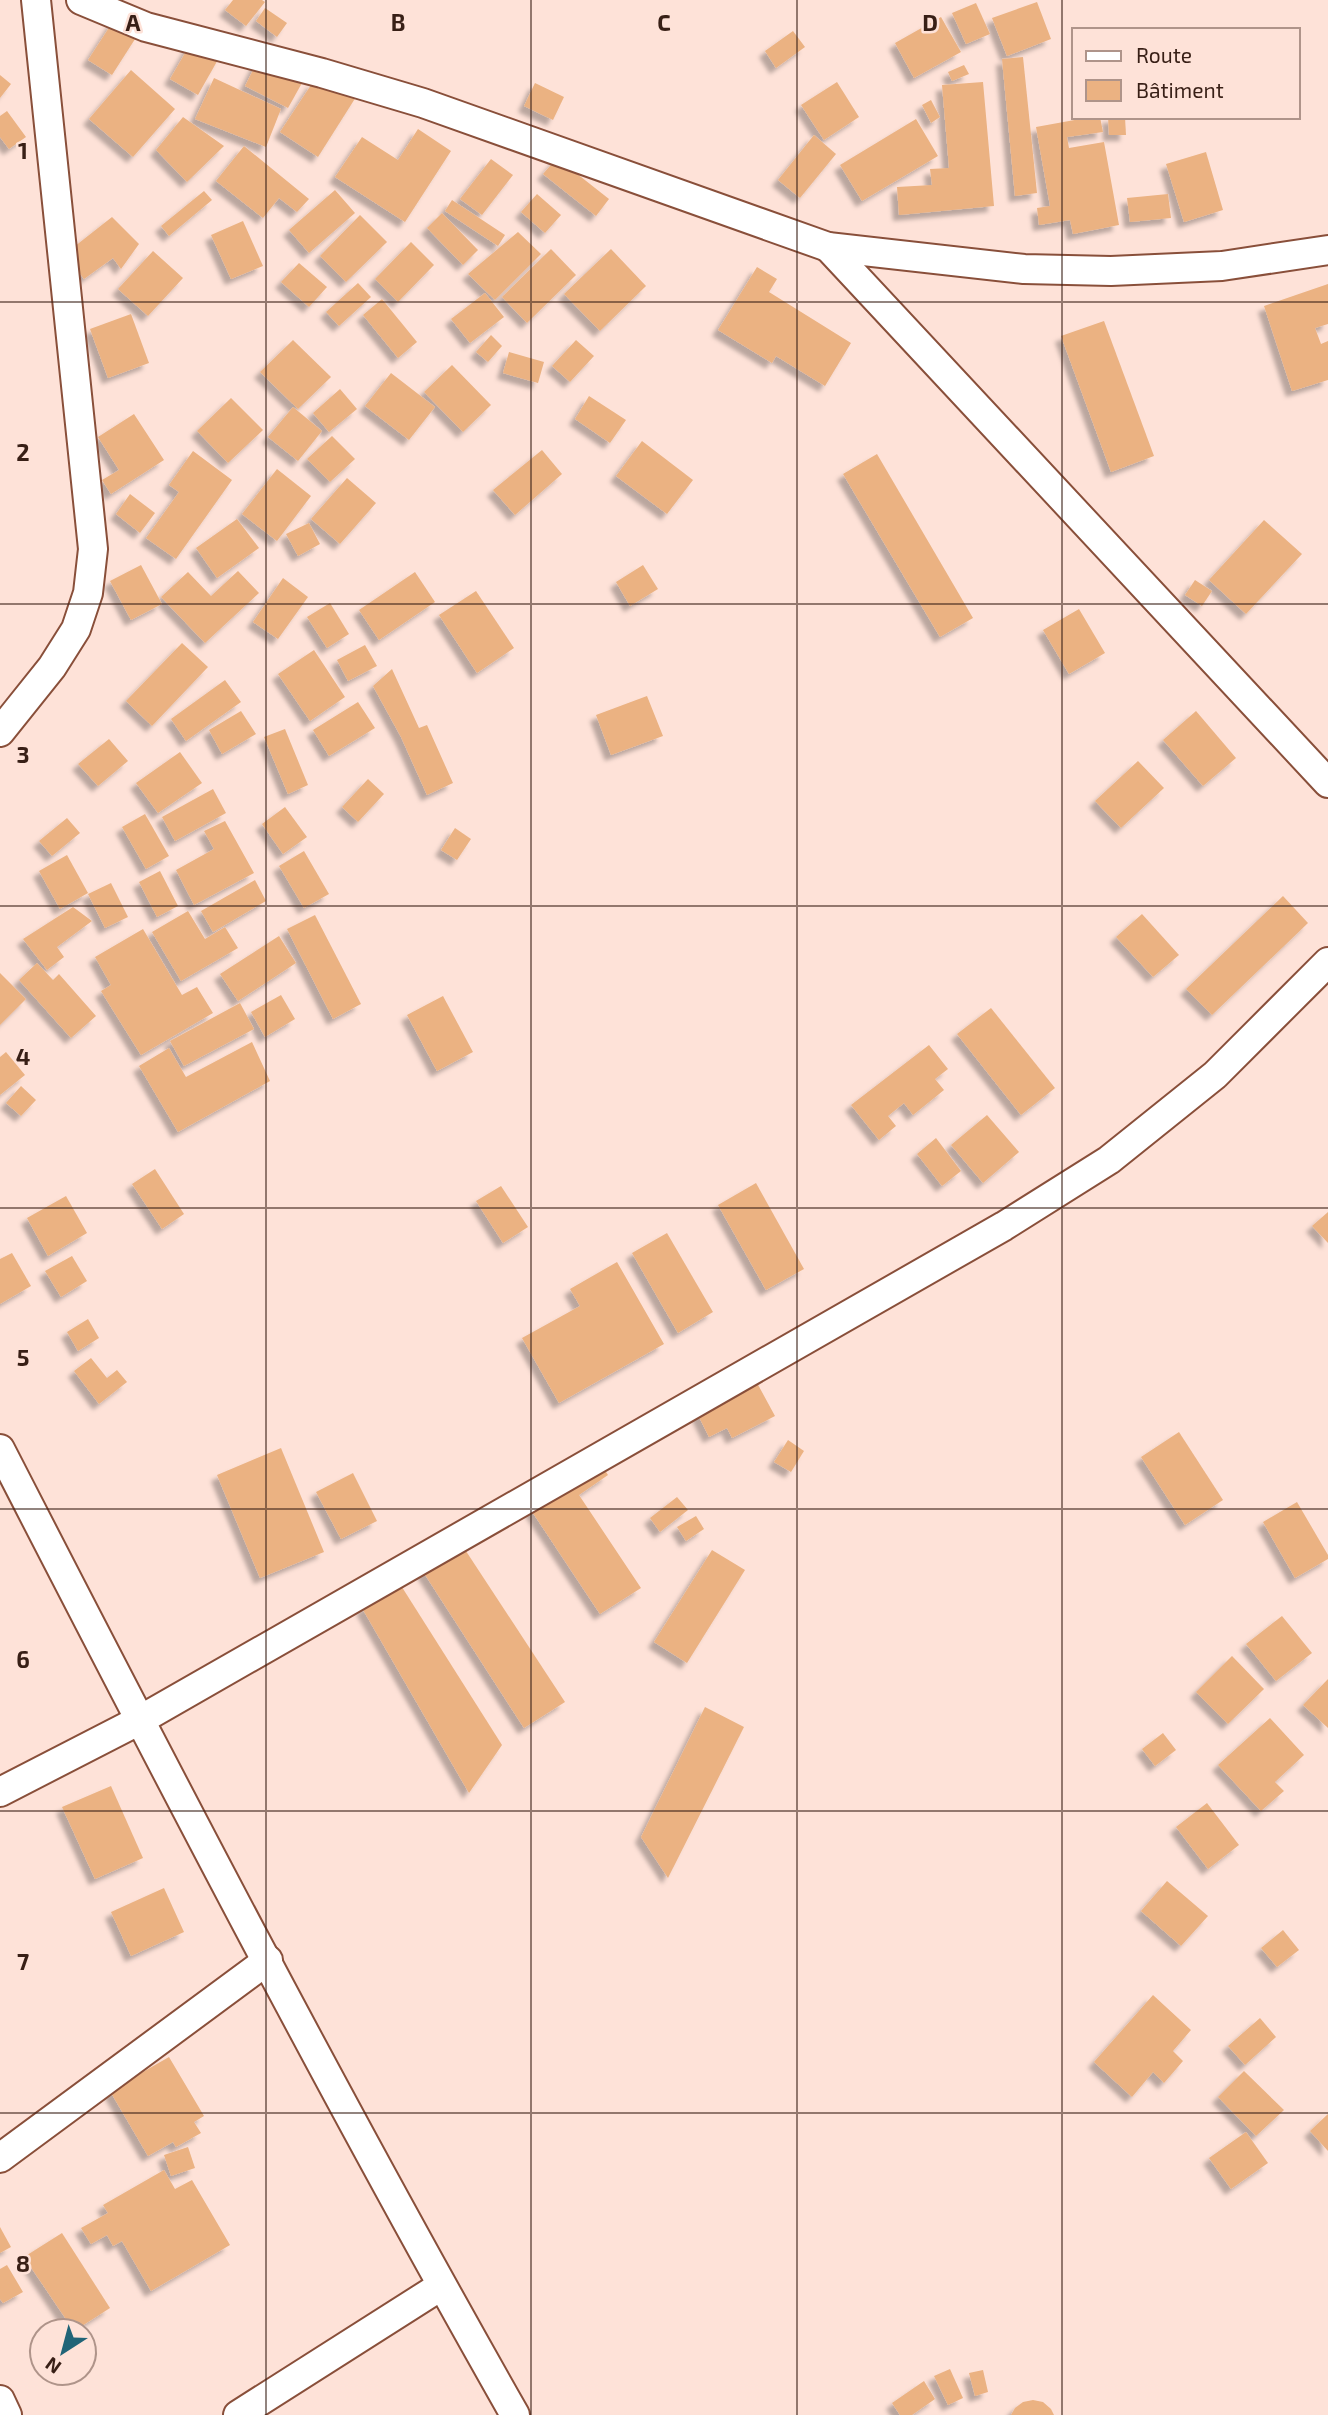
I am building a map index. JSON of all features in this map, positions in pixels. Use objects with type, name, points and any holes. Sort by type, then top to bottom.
[{"type":"street","points":[[0,732],[51,667],[76,629],[88,593],[93,549],[36,0]]},
{"type":"street","points":[[81,0],[146,27],[323,73],[423,103],[828,247],[1024,269],[1111,271],[1222,266],[1328,250]]},
{"type":"street","points":[[828,247],[1328,783]]},
{"type":"street","points":[[0,1792],[139,1720],[1003,1226],[1097,1167],[1214,1075],[1328,962]]},
{"type":"street","points":[[0,1449],[139,1720],[442,2286],[515,2415]]},
{"type":"street","points":[[0,2158],[268,1961]]},
{"type":"street","points":[[238,2415],[442,2286]]},
{"type":"street","points":[[0,2400],[7,2415]]},
{"type":"building","points":[[233,0],[265,2],[246,26],[225,10]]},
{"type":"building","points":[[1037,2],[1051,39],[1007,56],[992,18]]},
{"type":"building","points":[[976,3],[990,34],[966,44],[952,13]]},
{"type":"building","points":[[265,8],[287,23],[277,37],[256,21]]},
{"type":"building","points":[[941,17],[961,52],[914,78],[895,43]]},
{"type":"building","points":[[114,20],[137,36],[112,75],[88,60]]},
{"type":"building","points":[[793,31],[805,47],[776,68],[765,51]]},
{"type":"building","points":[[192,41],[220,56],[198,95],[170,79]]},
{"type":"building","points":[[1023,57],[1037,193],[1015,196],[1002,59]]},
{"type":"building","points":[[258,60],[302,83],[288,108],[245,86]]},
{"type":"building","points":[[964,65],[969,74],[952,81],[948,72]]},
{"type":"building","points":[[131,70],[175,109],[133,157],[89,119]]},
{"type":"building","points":[[0,75],[11,84],[0,98]]},
{"type":"building","points":[[214,78],[281,109],[266,147],[195,119]]},
{"type":"building","points":[[313,82],[356,97],[318,157],[280,132]]},
{"type":"building","points":[[837,82],[859,117],[824,140],[801,105]]},
{"type":"building","points":[[983,82],[994,206],[899,215],[897,187],[932,185],[930,169],[949,168],[942,85]]},
{"type":"building","points":[[535,83],[564,97],[553,120],[524,106]]},
{"type":"building","points":[[931,100],[940,117],[931,123],[922,105]]},
{"type":"building","points":[[7,111],[26,137],[9,149],[0,137],[0,116]]},
{"type":"building","points":[[183,117],[224,146],[187,182],[156,150]]},
{"type":"building","points":[[916,119],[938,156],[862,201],[840,165]]},
{"type":"building","points":[[1080,119],[1100,119],[1103,132],[1067,137],[1069,148],[1104,142],[1119,225],[1073,234],[1070,220],[1039,225],[1037,208],[1050,206],[1036,127]]},
{"type":"building","points":[[1108,119],[1125,119],[1126,135],[1109,135]]},
{"type":"building","points":[[418,129],[451,151],[405,222],[335,177],[362,137],[398,160]]},
{"type":"building","points":[[814,135],[836,154],[800,198],[778,180]]},
{"type":"building","points":[[244,146],[309,199],[297,212],[279,198],[263,218],[216,181]]},
{"type":"building","points":[[1206,152],[1223,210],[1184,222],[1166,164]]},
{"type":"building","points":[[557,158],[609,199],[596,216],[543,174]]},
{"type":"building","points":[[491,159],[513,175],[482,215],[460,199]]},
{"type":"building","points":[[335,190],[355,213],[309,253],[289,230]]},
{"type":"building","points":[[204,191],[212,200],[169,236],[161,226]]},
{"type":"building","points":[[537,194],[561,215],[545,233],[521,212]]},
{"type":"building","points":[[1168,194],[1171,218],[1130,222],[1127,198]]},
{"type":"building","points":[[452,200],[505,235],[498,246],[445,211]]},
{"type":"building","points":[[442,213],[478,250],[463,265],[427,228]]},
{"type":"building","points":[[360,215],[387,242],[346,282],[320,256]]},
{"type":"building","points":[[112,217],[139,244],[121,269],[113,258],[84,279],[65,254]]},
{"type":"building","points":[[243,221],[263,266],[231,279],[211,235]]},
{"type":"building","points":[[518,232],[541,254],[495,300],[468,274]]},
{"type":"building","points":[[411,242],[434,265],[398,302],[375,279]]},
{"type":"building","points":[[551,249],[576,275],[527,323],[502,297]]},
{"type":"building","points":[[611,249],[646,286],[600,331],[564,294]]},
{"type":"building","points":[[153,251],[183,278],[148,316],[118,289]]},
{"type":"building","points":[[299,263],[327,287],[309,307],[281,282]]},
{"type":"building","points":[[757,267],[777,279],[769,292],[851,343],[825,386],[776,356],[772,363],[718,330]]},
{"type":"building","points":[[358,283],[371,297],[339,326],[326,312]]},
{"type":"building","points":[[1328,284],[1328,324],[1315,328],[1321,344],[1328,341],[1328,380],[1292,391],[1264,306]]},
{"type":"building","points":[[485,293],[504,317],[470,343],[451,319]]},
{"type":"building","points":[[382,299],[417,342],[398,358],[363,315]]},
{"type":"building","points":[[131,314],[149,363],[108,378],[90,329]]},
{"type":"building","points":[[1104,321],[1154,456],[1111,472],[1061,336]]},
{"type":"building","points":[[491,335],[502,346],[488,362],[476,352]]},
{"type":"building","points":[[293,340],[331,377],[298,409],[260,372]]},
{"type":"building","points":[[576,340],[594,356],[570,382],[552,366]]},
{"type":"building","points":[[509,352],[544,362],[538,383],[503,373]]},
{"type":"building","points":[[452,365],[491,405],[463,432],[424,392]]},
{"type":"building","points":[[391,373],[435,407],[409,440],[365,406]]},
{"type":"building","points":[[340,389],[357,409],[329,432],[313,413]]},
{"type":"building","points":[[589,396],[626,420],[610,443],[575,419]]},
{"type":"building","points":[[231,398],[263,430],[228,463],[197,431]]},
{"type":"building","points":[[293,407],[322,431],[298,461],[268,437]]},
{"type":"building","points":[[134,414],[164,460],[111,494],[102,480],[119,470],[98,437]]},
{"type":"building","points":[[332,436],[355,459],[330,482],[307,459]]},
{"type":"building","points":[[642,441],[693,480],[667,514],[616,476]]},
{"type":"building","points":[[542,450],[562,474],[515,515],[493,490]]},
{"type":"building","points":[[193,451],[232,480],[176,559],[146,538],[179,492],[169,485]]},
{"type":"building","points":[[877,454],[973,618],[940,637],[843,474]]},
{"type":"building","points":[[277,469],[311,496],[277,541],[242,514]]},
{"type":"building","points":[[347,478],[376,503],[340,544],[311,519]]},
{"type":"building","points":[[130,494],[155,513],[140,533],[116,514]]},
{"type":"building","points":[[237,519],[259,548],[217,578],[196,548]]},
{"type":"building","points":[[1264,520],[1302,554],[1246,614],[1209,580]]},
{"type":"building","points":[[309,523],[320,544],[298,556],[286,534]]},
{"type":"building","points":[[141,565],[162,604],[131,620],[110,581]]},
{"type":"building","points":[[643,565],[658,589],[630,606],[616,582]]},
{"type":"building","points":[[238,571],[259,593],[205,643],[161,597],[188,572],[211,596]]},
{"type":"building","points":[[415,572],[435,602],[379,640],[359,610]]},
{"type":"building","points":[[283,578],[308,597],[278,639],[253,622]]},
{"type":"building","points":[[1195,580],[1212,591],[1202,606],[1185,595]]},
{"type":"building","points":[[476,591],[514,648],[477,673],[439,615]]},
{"type":"building","points":[[330,603],[349,634],[327,648],[307,617]]},
{"type":"building","points":[[1079,609],[1105,653],[1069,674],[1043,630]]},
{"type":"building","points":[[182,643],[208,667],[152,726],[126,701]]},
{"type":"building","points":[[365,645],[377,666],[348,681],[337,660]]},
{"type":"building","points":[[314,650],[345,697],[310,721],[278,674]]},
{"type":"building","points":[[392,669],[419,728],[427,725],[453,783],[427,795],[401,737],[373,686]]},
{"type":"building","points":[[225,680],[241,702],[186,741],[171,719]]},
{"type":"building","points":[[647,696],[663,736],[611,755],[596,715]]},
{"type":"building","points":[[358,702],[375,728],[329,756],[313,730]]},
{"type":"building","points":[[241,711],[256,734],[222,754],[209,730]]},
{"type":"building","points":[[1196,711],[1236,758],[1203,786],[1163,740]]},
{"type":"building","points":[[285,729],[308,785],[288,794],[264,737]]},
{"type":"building","points":[[109,739],[128,761],[98,786],[78,764]]},
{"type":"building","points":[[180,752],[202,783],[158,813],[136,783]]},
{"type":"building","points":[[1138,761],[1164,788],[1121,828],[1095,801]]},
{"type":"building","points":[[368,779],[384,794],[358,822],[342,807]]},
{"type":"building","points":[[213,789],[226,813],[175,841],[162,817]]},
{"type":"building","points":[[285,807],[307,837],[283,854],[262,824]]},
{"type":"building","points":[[145,814],[169,856],[146,869],[122,827]]},
{"type":"building","points":[[67,818],[80,833],[52,856],[39,841]]},
{"type":"building","points":[[225,821],[254,873],[194,905],[176,870],[214,849],[204,831]]},
{"type":"building","points":[[455,828],[471,839],[457,860],[441,850]]},
{"type":"building","points":[[304,851],[329,894],[304,908],[279,866]]},
{"type":"building","points":[[67,855],[88,893],[60,909],[39,871]]},
{"type":"building","points":[[160,871],[178,906],[157,917],[139,882]]},
{"type":"building","points":[[255,880],[266,901],[213,932],[201,911]]},
{"type":"building","points":[[111,883],[128,917],[105,928],[88,894]]},
{"type":"building","points":[[1283,896],[1308,923],[1212,1015],[1186,989]]},
{"type":"building","points":[[73,907],[92,921],[57,947],[64,957],[47,970],[23,939]]},
{"type":"building","points":[[188,911],[205,939],[225,927],[238,948],[181,981],[152,932]]},
{"type":"building","points":[[1142,914],[1179,955],[1153,977],[1116,937]]},
{"type":"building","points":[[315,915],[361,1004],[333,1019],[287,929]]},
{"type":"building","points":[[143,929],[182,995],[197,987],[213,1013],[141,1055],[101,991],[111,985],[95,957]]},
{"type":"building","points":[[279,936],[296,963],[238,1001],[220,974]]},
{"type":"building","points":[[37,963],[53,980],[59,974],[96,1016],[71,1038],[19,980]]},
{"type":"building","points":[[0,973],[26,999],[0,1025]]},
{"type":"building","points":[[281,995],[295,1019],[265,1037],[251,1012]]},
{"type":"building","points":[[443,996],[473,1052],[437,1071],[407,1015]]},
{"type":"building","points":[[240,1003],[254,1029],[184,1066],[170,1041]]},
{"type":"building","points":[[991,1008],[1055,1088],[1021,1115],[957,1034]]},
{"type":"building","points":[[252,1042],[270,1081],[178,1132],[139,1066],[169,1048],[186,1077]]},
{"type":"building","points":[[929,1045],[948,1069],[935,1079],[944,1090],[913,1115],[904,1103],[888,1116],[896,1126],[879,1140],[851,1105]]},
{"type":"building","points":[[6,1052],[25,1075],[0,1095],[0,1057]]},
{"type":"building","points":[[21,1086],[36,1100],[21,1116],[6,1103]]},
{"type":"building","points":[[987,1115],[1019,1152],[983,1183],[951,1145]]},
{"type":"building","points":[[936,1138],[961,1171],[942,1186],[917,1154]]},
{"type":"building","points":[[155,1169],[184,1214],[162,1229],[132,1184]]},
{"type":"building","points":[[756,1183],[804,1269],[766,1290],[718,1205]]},
{"type":"building","points":[[501,1186],[528,1227],[503,1243],[476,1201]]},
{"type":"building","points":[[66,1196],[87,1233],[48,1256],[27,1218]]},
{"type":"building","points":[[1328,1212],[1328,1243],[1312,1226]]},
{"type":"building","points":[[667,1233],[713,1312],[678,1333],[632,1253]]},
{"type":"building","points":[[12,1253],[31,1286],[0,1304],[0,1259]]},
{"type":"building","points":[[72,1256],[87,1281],[61,1297],[45,1271]]},
{"type":"building","points":[[617,1262],[664,1344],[559,1403],[522,1338],[580,1306],[570,1289]]},
{"type":"building","points":[[88,1319],[99,1338],[78,1351],[67,1332]]},
{"type":"building","points":[[91,1358],[107,1378],[117,1370],[127,1382],[99,1404],[74,1371]]},
{"type":"building","points":[[756,1381],[775,1416],[732,1438],[727,1428],[709,1437],[696,1411]]},
{"type":"building","points":[[1179,1432],[1223,1500],[1185,1525],[1141,1457]]},
{"type":"building","points":[[788,1440],[804,1451],[791,1472],[774,1462]]},
{"type":"building","points":[[281,1448],[324,1552],[260,1578],[217,1475]]},
{"type":"building","points":[[599,1461],[608,1475],[579,1495],[641,1588],[600,1614],[529,1507]]},
{"type":"building","points":[[353,1473],[377,1521],[341,1539],[316,1492]]},
{"type":"building","points":[[677,1497],[688,1510],[660,1532],[650,1518]]},
{"type":"building","points":[[1297,1502],[1328,1559],[1295,1578],[1263,1522]]},
{"type":"building","points":[[696,1516],[704,1529],[686,1541],[677,1527]]},
{"type":"building","points":[[462,1545],[565,1702],[524,1728],[422,1570]]},
{"type":"building","points":[[712,1550],[745,1570],[687,1663],[654,1642]]},
{"type":"building","points":[[400,1584],[502,1745],[469,1793],[362,1608]]},
{"type":"building","points":[[1282,1616],[1312,1653],[1276,1681],[1246,1644]]},
{"type":"building","points":[[1232,1656],[1264,1689],[1228,1724],[1196,1692]]},
{"type":"building","points":[[1328,1679],[1328,1728],[1303,1705]]},
{"type":"building","points":[[705,1707],[744,1727],[668,1878],[641,1837]]},
{"type":"building","points":[[1270,1718],[1304,1755],[1275,1782],[1284,1791],[1261,1811],[1218,1765]]},
{"type":"building","points":[[1163,1733],[1176,1750],[1155,1766],[1142,1749]]},
{"type":"building","points":[[111,1786],[143,1858],[95,1879],[62,1807]]},
{"type":"building","points":[[1207,1803],[1239,1845],[1208,1869],[1176,1827]]},
{"type":"building","points":[[1167,1881],[1208,1916],[1181,1946],[1141,1911]]},
{"type":"building","points":[[164,1888],[184,1932],[131,1956],[111,1912]]},
{"type":"building","points":[[1283,1930],[1299,1950],[1277,1967],[1261,1948]]},
{"type":"building","points":[[1153,1995],[1191,2030],[1173,2051],[1183,2061],[1164,2083],[1153,2072],[1132,2097],[1094,2062]]},
{"type":"building","points":[[1260,2018],[1276,2037],[1245,2065],[1228,2046]]},
{"type":"building","points":[[169,2057],[204,2116],[194,2122],[201,2133],[176,2147],[173,2142],[148,2156],[110,2091]]},
{"type":"building","points":[[1244,2071],[1284,2110],[1256,2136],[1218,2097]]},
{"type":"building","points":[[1328,2114],[1328,2151],[1310,2131]]},
{"type":"building","points":[[1246,2132],[1268,2163],[1231,2189],[1209,2158]]},
{"type":"building","points":[[188,2147],[195,2168],[171,2176],[164,2155]]},
{"type":"building","points":[[164,2170],[175,2189],[192,2180],[230,2245],[151,2291],[122,2241],[113,2246],[107,2235],[91,2244],[81,2228],[108,2213],[103,2205]]},
{"type":"building","points":[[0,2227],[11,2247],[0,2253]]},
{"type":"building","points":[[62,2233],[110,2308],[96,2317],[65,2317],[24,2257]]},
{"type":"building","points":[[7,2265],[23,2292],[3,2303],[0,2299],[0,2269]]},
{"type":"building","points":[[950,2369],[963,2398],[948,2405],[934,2376]]},
{"type":"building","points":[[983,2370],[988,2392],[975,2396],[969,2373]]},
{"type":"building","points":[[924,2381],[935,2399],[912,2415],[900,2415],[892,2403]]},
{"type":"building","points":[[1023,2402],[1043,2402],[1054,2415],[1011,2415]]}]
